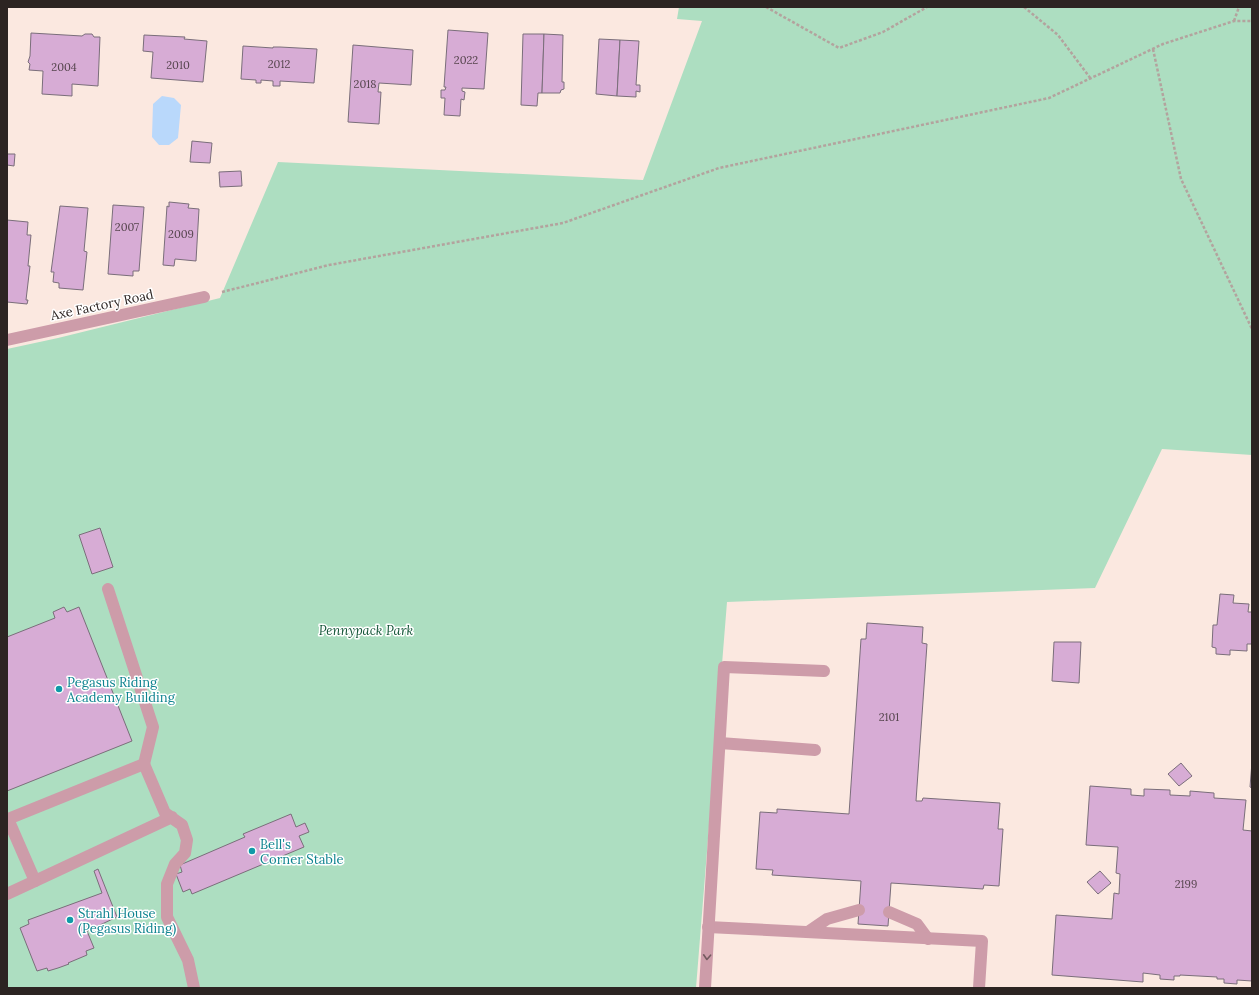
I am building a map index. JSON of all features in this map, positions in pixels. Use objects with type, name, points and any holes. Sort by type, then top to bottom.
[{"type":"street","name":"Axe Factory Road","points":[[7,340],[204,297]]},
{"type":"street","points":[[108,590],[154,727],[144,764],[165,813],[182,825],[187,840],[185,853],[175,864],[167,884],[167,917],[188,960],[194,988]]},
{"type":"street","points":[[705,988],[724,667],[824,671]]},
{"type":"street","points":[[720,743],[815,750]]},
{"type":"street","points":[[35,880],[8,819],[144,764]]},
{"type":"street","points":[[7,894],[172,818]]},
{"type":"street","points":[[808,932],[827,918],[859,910]]},
{"type":"street","points":[[889,912],[917,924],[928,939]]},
{"type":"street","points":[[708,927],[982,941],[979,988]]},
{"type":"path","points":[[766,7],[839,48],[883,32],[927,7]]},
{"type":"path","points":[[1024,7],[1058,35],[1091,79]]},
{"type":"path","points":[[1234,21],[1240,7]]},
{"type":"path","points":[[204,297],[329,265],[563,223],[719,168],[1049,98],[1163,44],[1234,21],[1252,21]]},
{"type":"path","points":[[1153,49],[1181,179],[1252,329]]},
{"type":"green space","name":"Pennypack Park","points":[[679,7],[1252,7],[1252,455],[1162,449],[1095,588],[727,602],[696,988],[7,988],[7,349],[220,298],[278,162],[643,180],[702,21],[677,19]]},
{"type":"water","points":[[162,96],[174,98],[181,105],[178,138],[169,145],[159,145],[152,137],[153,104]]},
{"type":"building","points":[[448,30],[488,33],[484,89],[462,88],[462,91],[465,92],[464,100],[461,99],[460,116],[444,115],[445,98],[441,98],[441,90],[445,90],[446,87],[444,87]]},
{"type":"building","points":[[31,33],[82,36],[85,34],[92,34],[94,37],[100,37],[98,86],[72,84],[72,96],[42,94],[43,71],[29,70],[30,64],[28,62],[30,56]]},
{"type":"building","points":[[523,34],[544,34],[542,93],[538,93],[537,106],[521,105]]},
{"type":"building","points":[[544,34],[563,35],[562,82],[564,82],[564,89],[561,90],[560,93],[542,93]]},
{"type":"building","points":[[144,35],[185,37],[184,39],[207,41],[203,82],[151,78],[153,52],[143,51]]},
{"type":"building","points":[[599,39],[620,40],[617,96],[596,94]]},
{"type":"building","points":[[620,40],[639,41],[636,85],[640,85],[640,92],[636,91],[636,97],[617,96]]},
{"type":"building","points":[[353,45],[413,50],[411,85],[379,83],[378,92],[381,92],[379,124],[348,122]]},
{"type":"building","points":[[243,46],[317,49],[314,83],[280,81],[280,86],[273,86],[273,81],[261,80],[261,83],[256,83],[256,80],[241,79]]},
{"type":"building","points":[[192,141],[212,143],[210,163],[190,162]]},
{"type":"building","points":[[7,154],[15,154],[14,166],[7,165]]},
{"type":"building","points":[[241,171],[242,186],[220,187],[219,172]]},
{"type":"building","points":[[169,202],[189,204],[188,208],[199,209],[196,261],[175,259],[174,266],[163,265],[167,206],[169,207]]},
{"type":"building","points":[[113,205],[144,207],[139,271],[133,271],[133,276],[108,274]]},
{"type":"building","points":[[60,206],[88,208],[84,251],[87,252],[83,290],[59,288],[59,283],[53,282],[54,272],[51,272]]},
{"type":"building","points":[[7,220],[28,222],[27,235],[31,235],[28,266],[30,266],[26,300],[28,300],[27,304],[7,302]]},
{"type":"building","points":[[100,528],[113,567],[92,574],[79,535]]},
{"type":"building","points":[[1220,594],[1234,595],[1233,603],[1249,604],[1248,612],[1252,612],[1252,644],[1247,644],[1247,651],[1230,650],[1230,655],[1216,654],[1216,648],[1212,647],[1213,625],[1217,625]]},
{"type":"building","name":"Pegasus Riding Academy Building","points":[[64,607],[67,612],[79,607],[132,741],[7,791],[7,637],[55,618],[53,612]]},
{"type":"building","points":[[867,623],[923,627],[922,643],[927,644],[916,801],[922,801],[923,798],[1000,803],[998,829],[1003,829],[999,886],[984,885],[983,889],[891,883],[888,926],[858,924],[861,881],[772,875],[773,870],[756,869],[760,812],[777,813],[777,809],[849,814],[861,639],[866,639]]},
{"type":"building","points":[[1054,642],[1081,642],[1079,683],[1052,681]]},
{"type":"building","points":[[1252,762],[1252,788],[1250,787]]},
{"type":"building","points":[[1181,763],[1192,776],[1179,786],[1168,774]]},
{"type":"building","points":[[1090,786],[1131,789],[1131,795],[1144,796],[1144,789],[1170,790],[1170,795],[1190,796],[1190,791],[1214,793],[1214,798],[1246,800],[1243,830],[1252,831],[1252,981],[1237,980],[1237,984],[1224,983],[1224,979],[1217,979],[1217,977],[1180,975],[1174,976],[1174,980],[1160,979],[1160,975],[1143,973],[1143,982],[1052,975],[1056,915],[1112,919],[1114,893],[1119,894],[1120,874],[1116,873],[1118,847],[1086,845]]},
{"type":"building","name":"Bell's Corner Stable","points":[[291,814],[296,827],[305,823],[309,832],[299,836],[304,847],[192,894],[190,889],[183,892],[176,874],[182,872],[180,865],[245,837],[243,834]]},
{"type":"building","name":"Strahl House (Pegasus Riding)","points":[[98,869],[117,917],[87,931],[94,948],[86,951],[87,955],[58,968],[48,971],[47,968],[37,971],[20,928],[29,924],[28,920],[102,893],[94,871]]},
{"type":"building","points":[[1100,871],[1111,883],[1098,894],[1087,882]]},
{"type":"place","name":"Pegasus Riding Academy Building","points":[[59,689]]},
{"type":"place","name":"Bell's Corner Stable","points":[[252,851]]},
{"type":"place","name":"Strahl House (Pegasus Riding)","points":[[70,920]]}]
